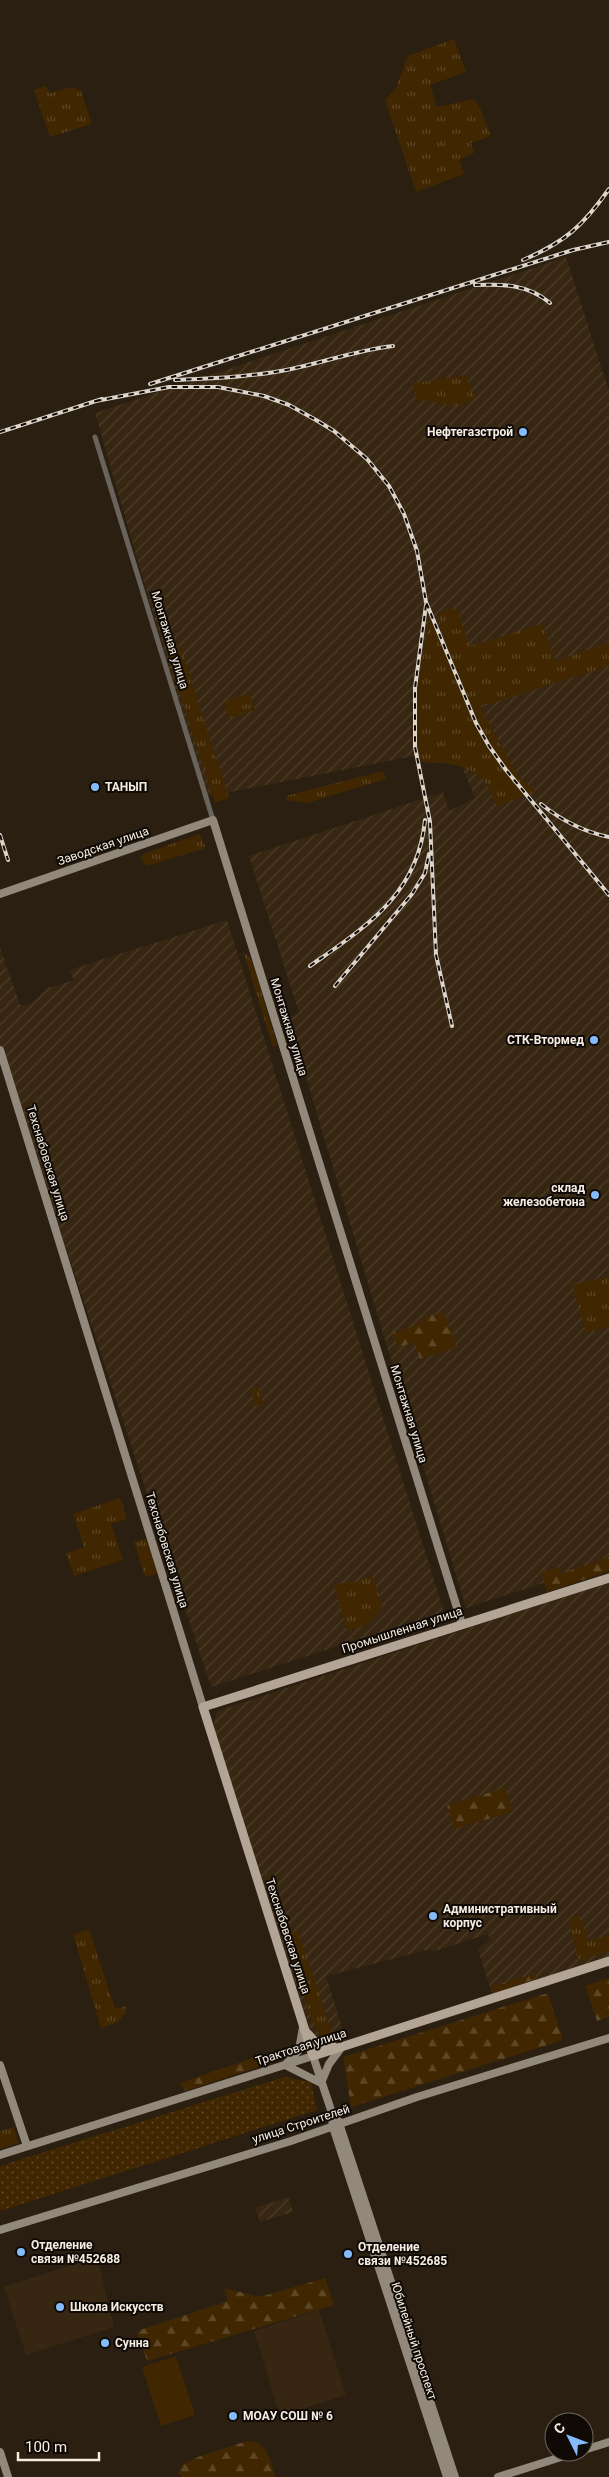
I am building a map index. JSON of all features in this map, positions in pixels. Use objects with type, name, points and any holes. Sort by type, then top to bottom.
[{"type":"main road","name":"Заводская улица","points":[[0,894],[213,820]]},
{"type":"main road","name":"Монтажная улица","points":[[213,820],[462,1624]]},
{"type":"main road","name":"Техснабовская улица","points":[[0,1050],[313,2056]]},
{"type":"main road","name":"Промышленная улица","points":[[203,1707],[609,1578]]},
{"type":"main road","name":"Трактовая улица","points":[[0,2155],[341,2048],[609,1961]]},
{"type":"main road","points":[[303,2027],[318,2045],[341,2048],[329,2064],[321,2083]]},
{"type":"main road","points":[[303,2027],[299,2050],[285,2065],[321,2083]]},
{"type":"main road","name":"улица Строителей","points":[[0,2230],[609,2038]]},
{"type":"main road","points":[[313,2056],[455,2477]]},
{"type":"main road","points":[[0,2065],[27,2146]]},
{"type":"main road","name":"Юбилейный проспект","points":[[336,2125],[446,2477]]},
{"type":"main road","points":[[594,2447],[609,2442]]},
{"type":"main road","points":[[0,2452],[8,2477]]},
{"type":"main road","points":[[498,2477],[546,2462]]},
{"type":"street","name":"Монтажная улица","points":[[94,437],[213,820]]},
{"type":"shaded area","points":[[566,257],[609,391],[609,1562],[466,1608],[288,1018],[299,1013],[249,856],[443,792],[449,811],[475,798],[454,748],[206,797],[95,413]]},
{"type":"shaded area","points":[[227,920],[444,1612],[211,1687],[0,1048],[0,947],[20,1005],[29,1005],[48,988],[74,980],[69,970]]},
{"type":"shaded area","points":[[609,1582],[609,1958],[492,1994],[478,1949],[490,1940],[488,1934],[432,1952],[431,1949],[326,1976],[346,2040],[332,2045],[323,2045],[310,2031],[215,1738],[214,1722],[217,1711]]},
{"type":"shaded area","points":[[288,2197],[293,2212],[260,2222],[255,2208]]},
{"type":"shaded area","name":"Школа Искусств","points":[[93,2258],[98,2260],[114,2327],[26,2355],[4,2287]]},
{"type":"shaded area","points":[[319,2310],[346,2395],[280,2416],[254,2331]]},
{"type":"green space","points":[[454,39],[466,72],[430,85],[437,107],[474,99],[480,108],[491,136],[471,143],[474,153],[459,160],[464,174],[416,192],[385,100],[396,88],[408,56]]},
{"type":"green space","points":[[46,86],[50,93],[72,87],[81,91],[92,124],[50,137],[34,90]]},
{"type":"green space","points":[[465,375],[475,398],[456,406],[416,399],[412,384]]},
{"type":"green space","points":[[456,608],[470,646],[542,624],[556,661],[609,642],[609,666],[480,707],[518,776],[536,791],[497,806],[488,787],[478,775],[455,765],[421,762],[412,744],[413,711],[430,614],[446,643],[437,613]]},
{"type":"green space","points":[[180,646],[229,798],[215,803],[166,651]]},
{"type":"green space","points":[[249,693],[255,710],[229,718],[223,702]]},
{"type":"green space","points":[[383,771],[386,779],[307,803],[287,800],[286,796]]},
{"type":"green space","points":[[199,834],[206,848],[146,866],[141,858],[143,854]]},
{"type":"green space","points":[[243,951],[252,961],[277,1045],[273,1047]]},
{"type":"green space","points":[[609,1277],[609,1326],[586,1333],[572,1284]]},
{"type":"green space","points":[[443,1311],[457,1347],[420,1359],[415,1342],[398,1347],[393,1332],[410,1328],[429,1315],[436,1315]]},
{"type":"green space","points":[[258,1387],[263,1404],[255,1406],[251,1390]]},
{"type":"green space","points":[[120,1498],[127,1519],[111,1524],[123,1560],[74,1576],[66,1553],[84,1547],[73,1514]]},
{"type":"green space","points":[[148,1538],[159,1573],[145,1577],[134,1542]]},
{"type":"green space","points":[[609,1557],[609,1571],[547,1592],[541,1572],[558,1567],[560,1574]]},
{"type":"green space","points":[[372,1576],[382,1605],[368,1623],[359,1628],[347,1630],[334,1585],[352,1581],[354,1583]]},
{"type":"green space","points":[[505,1788],[512,1812],[454,1829],[447,1805]]},
{"type":"green space","points":[[578,1915],[589,1941],[609,1935],[609,1951],[578,1961],[569,1920]]},
{"type":"green space","points":[[89,1929],[115,2009],[126,2006],[126,2012],[118,2022],[101,2028],[73,1934]]},
{"type":"green space","points":[[298,1930],[334,2040],[326,2042],[319,2034],[302,1991],[286,1934]]},
{"type":"green space","points":[[537,1973],[535,1979],[492,1993],[490,1987]]},
{"type":"green space","points":[[609,1978],[609,2017],[597,2021],[585,1986]]},
{"type":"green space","points":[[548,1993],[563,2040],[351,2107],[343,2057]]},
{"type":"green space","points":[[291,2046],[290,2054],[282,2059],[185,2091],[180,2083],[259,2056],[260,2059]]},
{"type":"green space","points":[[284,2077],[311,2082],[317,2110],[0,2211],[0,2166]]},
{"type":"green space","points":[[14,2127],[18,2143],[0,2149],[0,2131]]},
{"type":"green space","points":[[325,2278],[334,2305],[147,2361],[137,2331],[228,2301],[224,2288],[260,2297]]},
{"type":"green space","points":[[176,2356],[195,2415],[161,2426],[142,2367]]},
{"type":"green space","points":[[247,2441],[254,2442],[264,2448],[275,2477],[182,2477],[178,2473],[182,2465],[198,2457]]},
{"type":"railway","points":[[523,260],[550,247],[572,232],[609,189]]},
{"type":"railway","points":[[150,384],[573,250],[609,242]]},
{"type":"railway","points":[[475,285],[514,286],[533,292],[550,303]]},
{"type":"railway","points":[[175,380],[233,377],[277,372],[367,350],[393,346]]},
{"type":"railway","points":[[96,401],[169,387],[218,387],[264,396],[289,405],[334,431],[367,459],[389,486],[404,514],[417,551],[426,602],[476,723],[506,770],[609,895]]},
{"type":"railway","points":[[0,432],[102,399]]},
{"type":"railway","points":[[426,605],[415,688],[415,747],[430,822],[436,955],[452,1026]]},
{"type":"railway","points":[[541,804],[573,825],[609,837]]},
{"type":"railway","points":[[310,966],[369,922],[400,889],[412,869],[420,846],[425,820]]},
{"type":"railway","points":[[0,835],[8,860]]},
{"type":"railway","points":[[335,986],[412,894],[425,873],[429,854]]},
{"type":"place","name":"Нефтегазстрой","points":[[523,432]]},
{"type":"place","name":"ТАНЫП","points":[[95,787]]},
{"type":"place","name":"СТК-Втормед","points":[[594,1040]]},
{"type":"place","name":"склад железобетона","points":[[595,1195]]},
{"type":"place","name":"Административный корпус","points":[[433,1916]]},
{"type":"place","name":"Отделение связи №452688","points":[[21,2252]]},
{"type":"place","name":"Отделение связи №452685","points":[[348,2254]]},
{"type":"place","name":"Школа Искусств","points":[[60,2307]]},
{"type":"place","name":"Сунна","points":[[105,2343]]},
{"type":"place","name":"МОАУ СОШ № 6","points":[[233,2416]]}]
